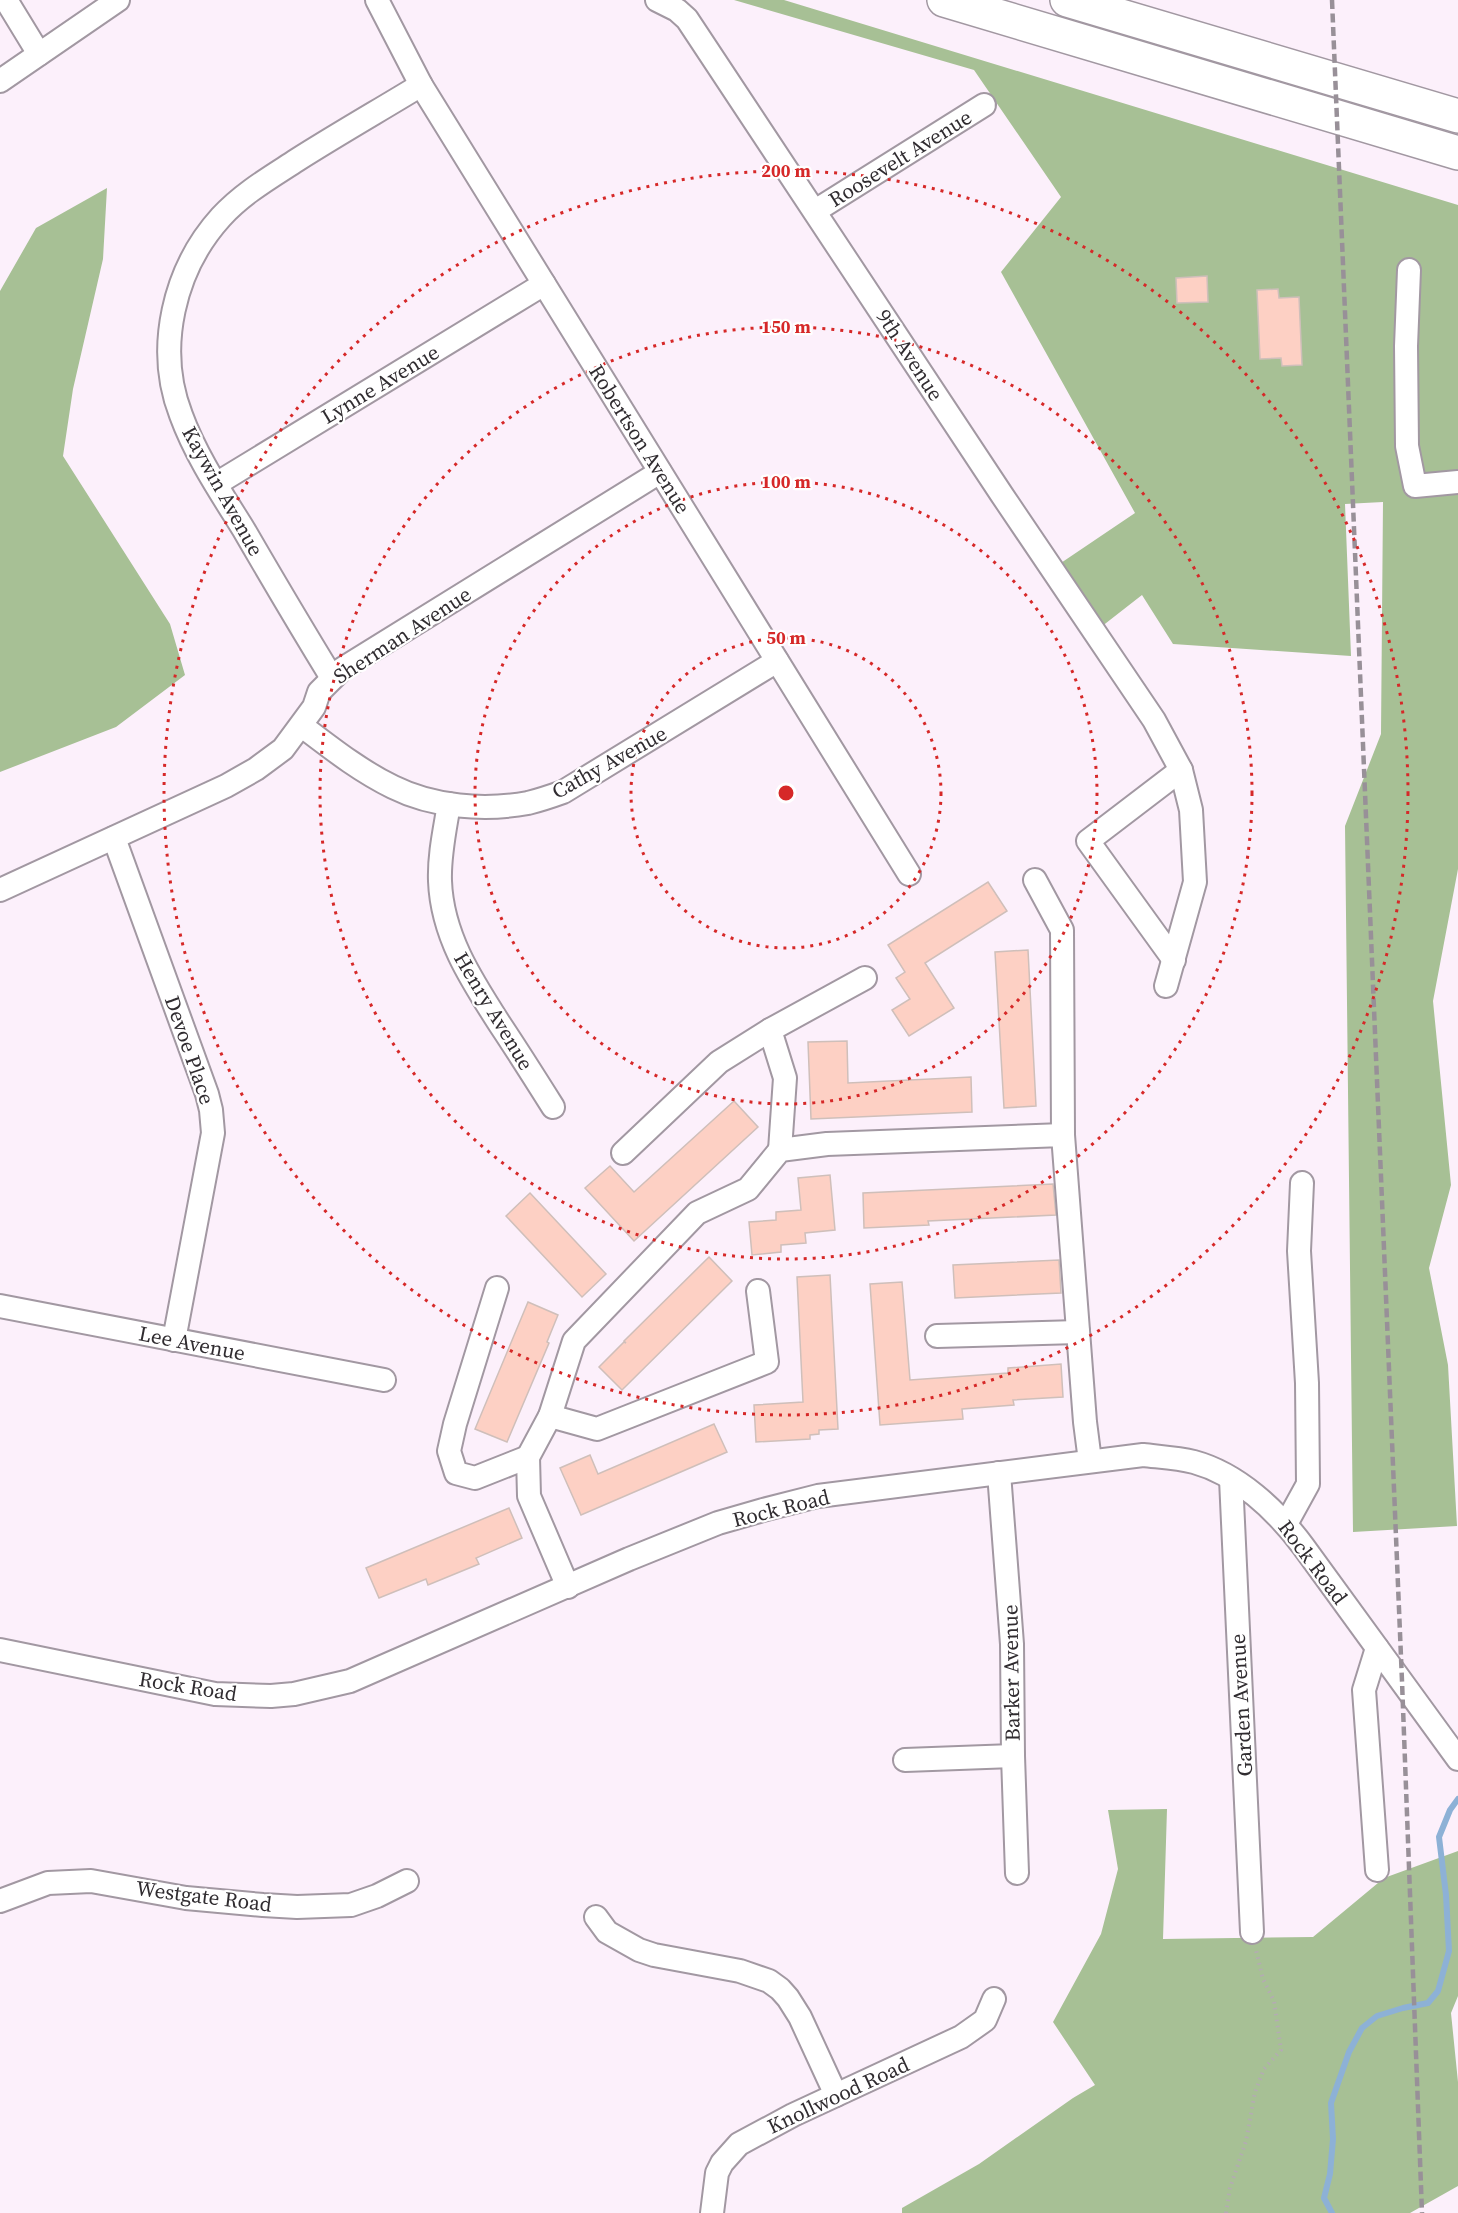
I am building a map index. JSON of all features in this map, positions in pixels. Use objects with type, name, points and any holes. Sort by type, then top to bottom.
[{"type":"highway","points":[[944,0],[1458,153]]},
{"type":"highway","points":[[1067,0],[1458,116]]},
{"type":"street","points":[[6,0],[39,54]]},
{"type":"street","points":[[0,81],[118,0]]},
{"type":"street","name":"Robertson Avenue","points":[[377,0],[421,85],[909,874]]},
{"type":"street","name":"9th Avenue","points":[[657,0],[677,10],[687,19],[1154,720],[1181,770],[1191,810],[1195,882],[1166,987]]},
{"type":"street","name":"Kaywin Avenue","points":[[332,678],[200,458],[181,415],[171,375],[170,331],[173,310],[186,270],[197,250],[222,216],[251,189],[421,85]]},
{"type":"street","name":"Roosevelt Avenue","points":[[815,211],[984,105]]},
{"type":"street","points":[[1409,270],[1406,346],[1407,446],[1415,486],[1458,482]]},
{"type":"street","name":"Lynne Avenue","points":[[216,484],[544,284]]},
{"type":"street","name":"Sherman Avenue","points":[[0,890],[256,770],[283,749],[302,726],[320,692],[342,669],[660,472]]},
{"type":"street","name":"Cathy Avenue","points":[[302,726],[342,756],[387,784],[442,804],[489,807],[529,802],[564,792],[777,661]]},
{"type":"street","points":[[1174,960],[1088,841],[1181,770]]},
{"type":"street","name":"Henry Avenue","points":[[449,804],[440,862],[440,880],[441,901],[452,941],[483,998],[554,1107]]},
{"type":"street","name":"Devoe Place","points":[[114,838],[207,1094],[213,1122],[213,1133],[174,1340]]},
{"type":"street","points":[[1035,880],[1062,930],[1064,1135],[1085,1422],[1090,1461]]},
{"type":"street","points":[[623,1153],[719,1062],[770,1030],[865,978]]},
{"type":"street","points":[[568,1587],[529,1497],[528,1457],[550,1416],[574,1341],[697,1213],[748,1189],[780,1150],[785,1078],[770,1030]]},
{"type":"street","points":[[780,1150],[827,1144],[1064,1135]]},
{"type":"street","points":[[1286,1524],[1308,1484],[1307,1383],[1299,1251],[1302,1183]]},
{"type":"street","points":[[497,1288],[448,1451],[456,1473],[476,1479],[528,1457]]},
{"type":"street","points":[[550,1416],[597,1429],[767,1362],[758,1291]]},
{"type":"street","name":"Lee Avenue","points":[[0,1306],[384,1380]]},
{"type":"street","points":[[937,1336],[1078,1332]]},
{"type":"street","name":"Rock Road","points":[[0,1650],[215,1694],[271,1696],[294,1694],[350,1681],[629,1559],[718,1523],[763,1510],[818,1496],[1143,1455],[1194,1462],[1215,1470],[1231,1479],[1272,1510],[1286,1524],[1458,1759]]},
{"type":"street","name":"Barker Avenue","points":[[999,1473],[1012,1644],[1012,1756],[1017,1873]]},
{"type":"street","name":"Garden Avenue","points":[[1231,1479],[1252,1932]]},
{"type":"street","points":[[1377,1648],[1364,1690],[1377,1870]]},
{"type":"street","points":[[905,1760],[1012,1756]]},
{"type":"street","name":"Westgate Road","points":[[0,1901],[48,1883],[91,1881],[186,1898],[297,1907],[351,1905],[377,1896],[407,1881]]},
{"type":"street","points":[[596,1917],[607,1932],[639,1950],[654,1955],[740,1971],[769,1982],[780,1989],[800,2017],[836,2095]]},
{"type":"street","name":"Knollwood Road","points":[[711,2213],[717,2173],[740,2144],[836,2095],[961,2037],[985,2019],[994,1999]]},
{"type":"path","points":[[1226,2213],[1230,2188],[1246,2141],[1255,2092],[1264,2069],[1281,2050],[1274,2001],[1263,1979],[1252,1932]]},
{"type":"green space","points":[[734,0],[784,0],[1458,205],[1458,869],[1433,1001],[1451,1185],[1429,1268],[1448,1365],[1457,1526],[1353,1532],[1345,826],[1381,734],[1383,502],[1345,504],[1351,656],[1173,644],[1142,595],[1092,634],[1052,569],[1135,513],[1001,272],[1061,197],[974,70]]},
{"type":"green space","points":[[107,188],[103,259],[73,389],[63,456],[170,624],[185,675],[116,727],[0,772],[0,291],[36,228]]},
{"type":"green space","points":[[1167,1809],[1163,1939],[1313,1937],[1384,1878],[1458,1851],[1458,1996],[1451,2013],[1458,2082],[1458,2186],[1410,2213],[902,2213],[902,2208],[979,2164],[1095,2085],[1053,2022],[1101,1934],[1118,1869],[1108,1810]]},
{"type":"building","points":[[1207,276],[1208,302],[1177,303],[1176,278]]},
{"type":"building","points":[[1278,289],[1279,298],[1299,297],[1302,365],[1282,366],[1281,358],[1260,359],[1257,290]]},
{"type":"building","points":[[988,882],[1007,911],[925,963],[954,1008],[909,1036],[892,1010],[910,999],[896,978],[905,972],[888,945]]},
{"type":"building","points":[[1028,950],[1036,1106],[1004,1108],[995,952]]},
{"type":"building","points":[[847,1041],[848,1083],[971,1077],[972,1112],[811,1119],[808,1042]]},
{"type":"building","points":[[734,1101],[758,1127],[634,1241],[585,1188],[610,1166],[634,1192]]},
{"type":"building","points":[[830,1175],[835,1230],[805,1233],[806,1243],[781,1245],[781,1252],[752,1255],[749,1222],[776,1220],[776,1212],[801,1210],[798,1178]]},
{"type":"building","points":[[1053,1184],[1056,1215],[928,1221],[929,1225],[864,1228],[863,1193]]},
{"type":"building","points":[[530,1193],[606,1274],[582,1297],[506,1216]]},
{"type":"building","points":[[709,1257],[732,1281],[622,1390],[599,1367],[624,1342],[626,1343],[624,1341]]},
{"type":"building","points":[[1059,1260],[1061,1293],[955,1298],[953,1265]]},
{"type":"building","points":[[830,1275],[838,1429],[819,1430],[819,1434],[810,1435],[810,1439],[756,1442],[754,1405],[803,1402],[797,1277]]},
{"type":"building","points":[[902,1282],[910,1380],[1008,1373],[1008,1368],[1061,1364],[1063,1397],[1013,1400],[1014,1405],[962,1409],[963,1419],[880,1425],[870,1284]]},
{"type":"building","points":[[528,1302],[558,1315],[547,1342],[549,1343],[507,1442],[475,1429]]},
{"type":"building","points":[[714,1424],[727,1452],[581,1515],[560,1468],[590,1455],[598,1474]]},
{"type":"building","points":[[509,1508],[522,1538],[476,1558],[479,1564],[428,1585],[426,1579],[379,1598],[366,1568]]},
{"type":"waterway","points":[[1332,2213],[1324,2198],[1330,2174],[1333,2139],[1331,2103],[1349,2052],[1362,2028],[1377,2016],[1428,2003],[1438,1991],[1449,1951],[1446,1895],[1439,1837],[1450,1810],[1458,1799]]},
{"type":"railway","points":[[1332,0],[1422,2213]]}]
